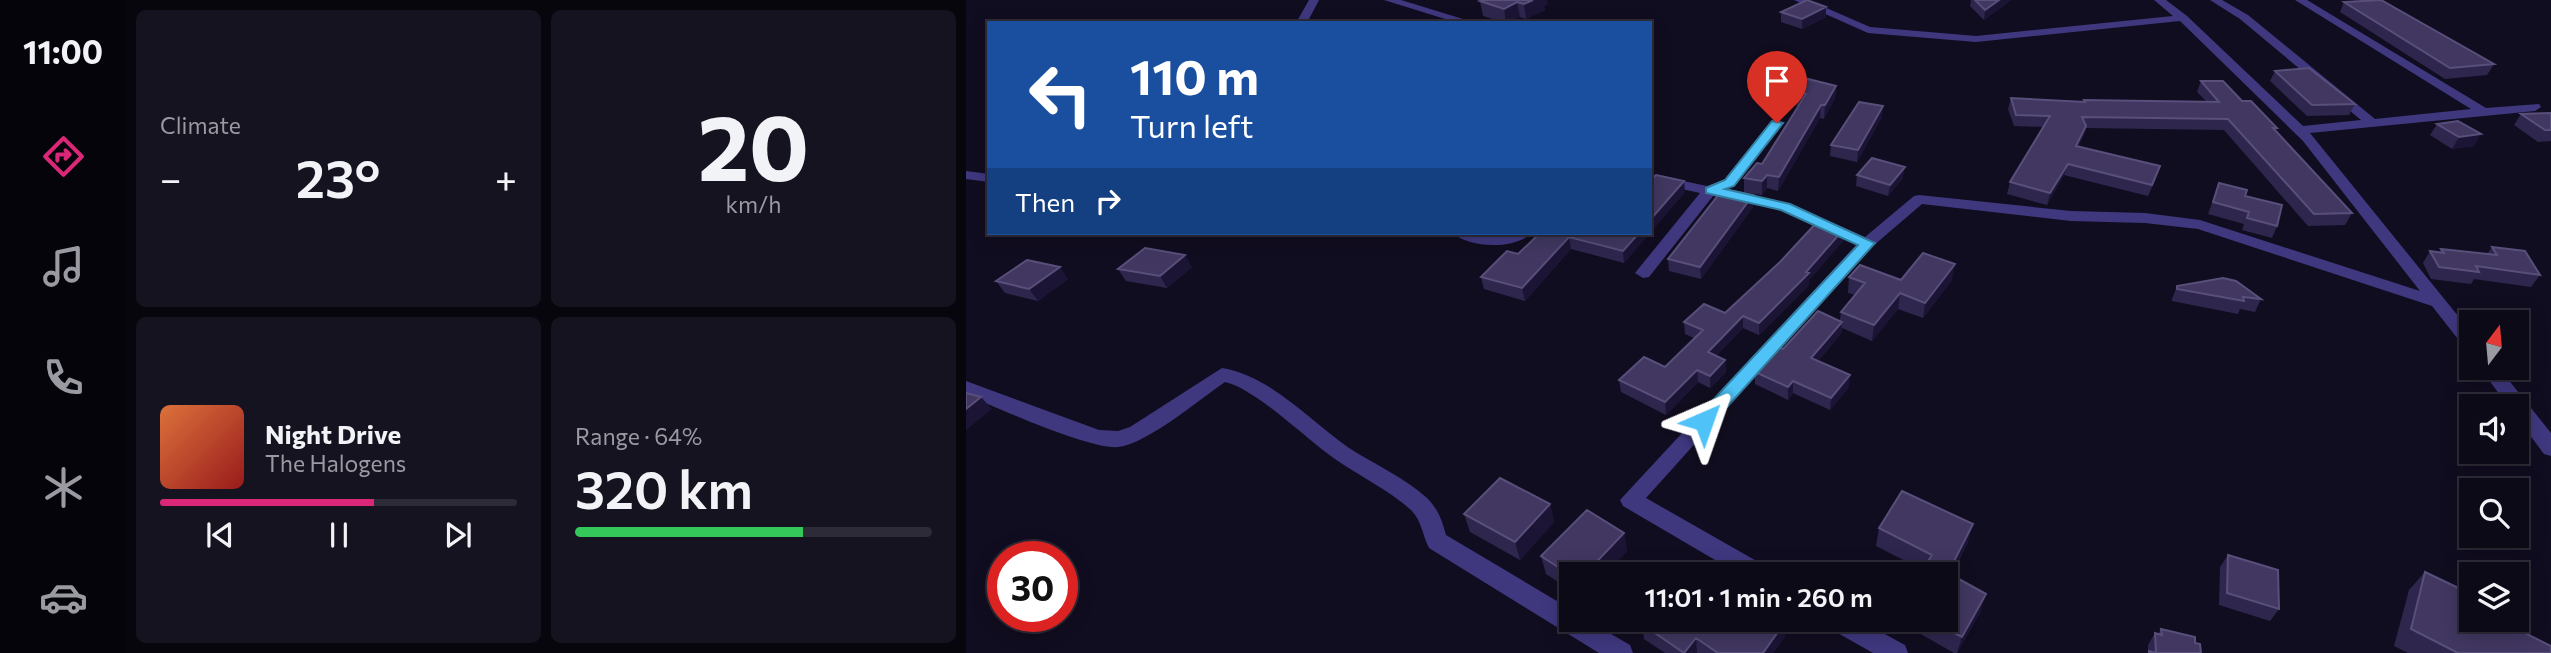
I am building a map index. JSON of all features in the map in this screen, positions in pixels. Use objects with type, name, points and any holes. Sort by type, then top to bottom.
[{"type":"street","points":[[1302,21],[1314,0]]},
{"type":"street","points":[[1390,0],[1464,21]]},
{"type":"street","points":[[1799,0],[1868,30],[1976,39],[2183,18]]},
{"type":"street","points":[[2159,0],[2183,18],[2300,130],[2459,328]]},
{"type":"street","points":[[2215,0],[2244,17],[2372,123]]},
{"type":"street","points":[[2300,0],[2484,112]]},
{"type":"street","points":[[2300,130],[2535,107]]},
{"type":"street","points":[[1643,273],[1710,190],[1729,183],[1777,123]]},
{"type":"street","points":[[966,175],[987,178]]},
{"type":"street","points":[[1652,178],[1786,206],[1867,243]]},
{"type":"street","points":[[1738,562],[1631,500],[1867,243],[1919,199],[2071,216],[2145,218],[2200,225],[2440,303]]},
{"type":"street","points":[[1468,235],[1485,240],[1518,238],[1521,235]]},
{"type":"street","points":[[966,388],[1098,438],[1119,439],[1137,432],[1222,374],[1234,377],[1256,389],[1340,452],[1417,502],[1430,516],[1437,541],[1621,653]]},
{"type":"street","points":[[2498,380],[2551,448]]},
{"type":"street","points":[[1859,632],[1896,653]]},
{"type":"building","points":[[1533,0],[1524,4],[1517,2],[1504,9],[1480,1]]},
{"type":"building","points":[[1807,0],[1826,7],[1802,19],[1781,12]]},
{"type":"building","points":[[1975,0],[1999,0],[1985,10]]},
{"type":"building","points":[[2381,0],[2494,64],[2450,68],[2344,2]]},
{"type":"building","points":[[2309,68],[2355,104],[2312,105],[2275,71]]},
{"type":"building","points":[[1784,73],[1836,86],[1825,105],[1821,105],[1779,177],[1767,175],[1762,181],[1744,178],[1757,163],[1762,164],[1806,94],[1773,89]]},
{"type":"building","points":[[2201,81],[2223,81],[2242,101],[2251,101],[2352,213],[2314,214],[2228,119],[2082,117],[2086,126],[2076,146],[2160,166],[2152,185],[2068,164],[2050,193],[2010,182],[2050,116],[2016,115],[2011,98],[2085,102],[2084,100],[2219,102]]},
{"type":"building","points":[[1859,102],[1883,106],[1858,150],[1831,145]]},
{"type":"building","points":[[2551,113],[2551,130],[2545,130],[2521,114]]},
{"type":"building","points":[[2458,121],[2481,134],[2459,137],[2437,124]]},
{"type":"building","points":[[1872,158],[1905,167],[1890,185],[1857,175]]},
{"type":"building","points":[[1656,175],[1684,181],[1652,218],[1652,179]]},
{"type":"building","points":[[2219,183],[2247,190],[2245,196],[2282,205],[2277,226],[2247,218],[2249,212],[2213,202]]},
{"type":"building","points":[[1723,189],[1753,195],[1700,267],[1668,259]]},
{"type":"building","points":[[1819,220],[1844,229],[1806,272],[1809,273],[1759,323],[1743,316],[1708,352],[1725,360],[1710,376],[1697,370],[1665,402],[1619,380],[1644,357],[1665,367],[1703,330],[1684,322],[1704,304],[1725,313],[1780,262]]},
{"type":"building","points":[[1538,235],[1637,235],[1623,251],[1569,237],[1522,288],[1481,277],[1507,251],[1518,254]]},
{"type":"building","points":[[2492,247],[2525,251],[2540,275],[2476,266],[2479,272],[2439,267],[2430,251],[2444,253],[2441,249],[2497,255]]},
{"type":"building","points":[[1145,248],[1185,255],[1160,276],[1118,269]]},
{"type":"building","points":[[1923,253],[1955,264],[1925,303],[1900,293],[1874,325],[1841,312],[1865,283],[1849,277],[1860,265],[1901,280]]},
{"type":"building","points":[[1027,260],[1060,267],[1029,289],[996,281]]},
{"type":"building","points":[[2223,278],[2236,281],[2261,299],[2243,297],[2244,301],[2177,289],[2177,286]]},
{"type":"building","points":[[1818,311],[1842,322],[1811,358],[1850,375],[1831,398],[1793,381],[1788,387],[1755,372],[1778,347],[1783,349]]},
{"type":"building","points":[[966,393],[981,397],[966,409]]},
{"type":"building","points":[[1500,478],[1550,504],[1515,542],[1464,514]]},
{"type":"building","points":[[1902,491],[1973,524],[1954,562],[1928,562],[1932,555],[1879,528]]},
{"type":"building","points":[[1587,510],[1624,533],[1596,562],[1559,562],[1559,568],[1541,556]]},
{"type":"building","points":[[2228,555],[2278,570],[2279,609],[2227,593]]},
{"type":"building","points":[[2425,572],[2459,588],[2459,632],[2523,632],[2551,646],[2551,653],[2458,653],[2411,629]]},
{"type":"building","points":[[1958,579],[1986,594],[1962,637],[1953,632],[1958,632]]},
{"type":"building","points":[[2161,629],[2195,637],[2195,643],[2200,644],[2201,653],[2156,653],[2155,633],[2162,635]]},
{"type":"building","points":[[1654,632],[1778,632],[1763,653],[1718,653],[1696,638],[1684,653]]},
{"type":"route","points":[[1704,421],[1867,243],[1786,206],[1710,190],[1729,183],[1777,123]]}]
